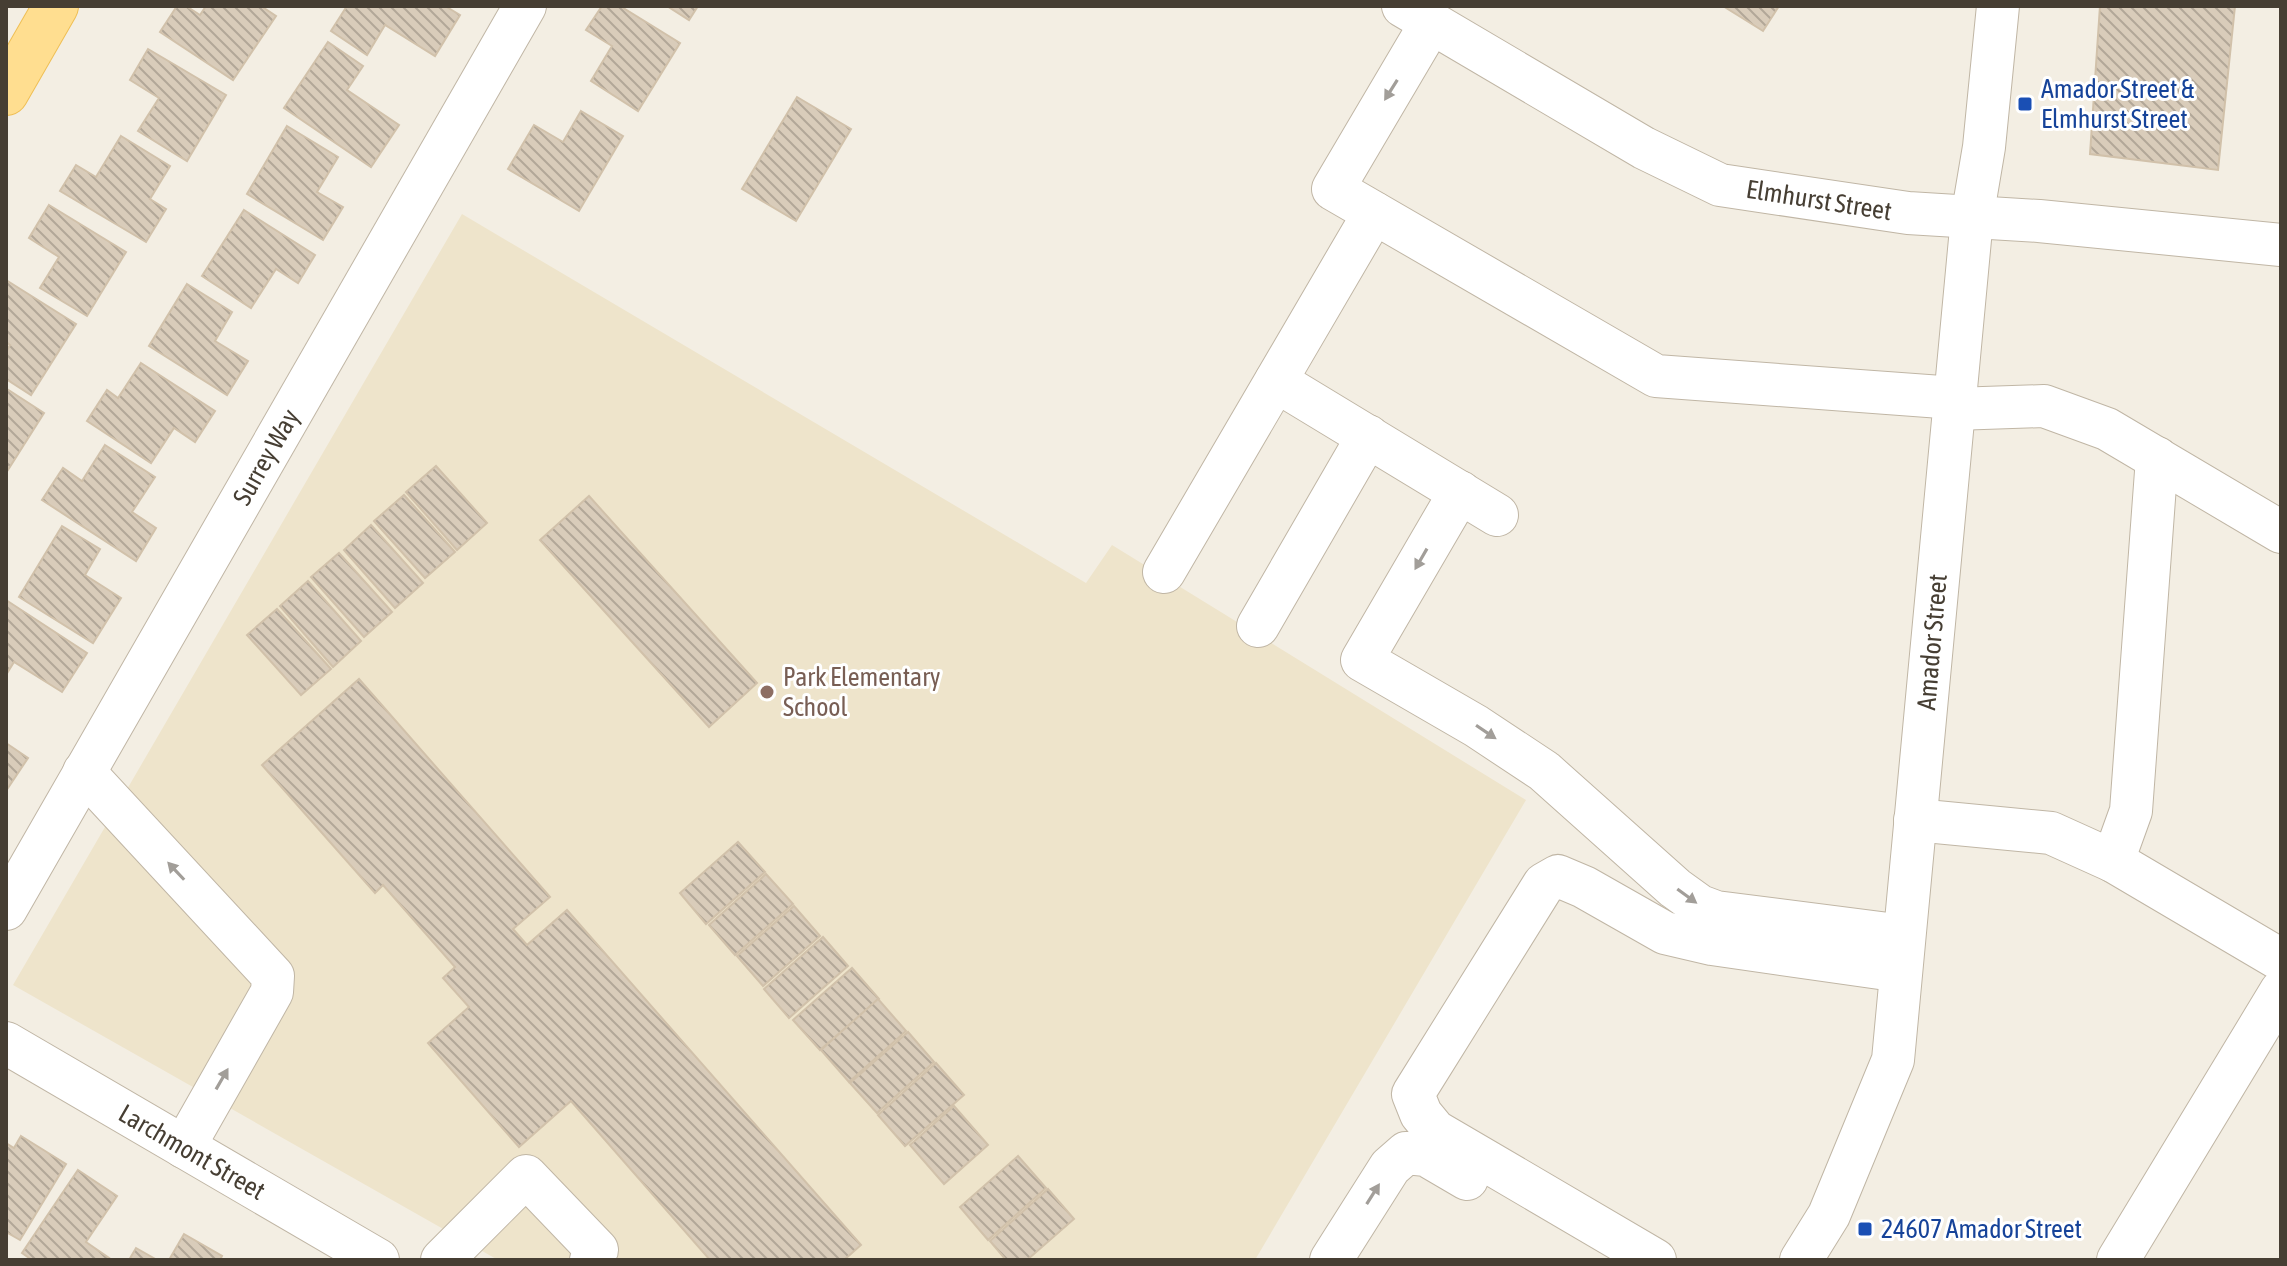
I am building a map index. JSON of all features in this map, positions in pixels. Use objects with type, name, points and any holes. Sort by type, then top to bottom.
[{"type":"main road","points":[[6,93],[56,6]]},
{"type":"street","name":"Surrey Way","points":[[6,909],[525,6]]},
{"type":"street","name":"Amador Street","points":[[1801,1260],[1829,1215],[1893,1060],[1972,218],[1984,147],[1998,6]]},
{"type":"street","points":[[1417,14],[1333,189],[1656,376],[1954,404],[2044,406],[2107,429],[2281,532]]},
{"type":"street","name":"Elmhurst Street","points":[[1417,14],[1644,148],[1720,185],[1899,212],[2054,222],[2281,245]]},
{"type":"street","points":[[1164,572],[1374,213]]},
{"type":"street","points":[[1276,381],[1497,515]]},
{"type":"street","points":[[1258,626],[1368,436]]},
{"type":"street","points":[[2113,861],[2131,811],[2157,458]]},
{"type":"street","points":[[1460,492],[1362,660],[1476,726],[1544,771],[1700,906],[1903,953]]},
{"type":"street","points":[[84,772],[273,976],[272,992],[184,1147]]},
{"type":"street","points":[[1915,820],[2051,833],[2113,861],[2281,960]]},
{"type":"street","points":[[1655,1260],[1435,1131],[1421,1114],[1413,1094],[1544,884],[1558,876],[1584,887],[1665,933],[1712,944],[1903,953]]},
{"type":"street","points":[[2118,1260],[2281,991]]},
{"type":"street","name":"Larchmont Street","points":[[6,1043],[378,1260]]},
{"type":"street","points":[[1331,1260],[1390,1167],[1406,1153],[1426,1155],[1605,1260]]},
{"type":"street","points":[[442,1260],[526,1176],[597,1250],[591,1260]]},
{"type":"shaded area","name":"Park Elementary School","points":[[462,214],[1086,583],[1112,545],[1526,800],[1255,1260],[498,1260],[13,985]]},
{"type":"building","points":[[177,6],[186,6],[200,15],[206,6],[261,6],[276,16],[233,80],[160,32]]},
{"type":"building","points":[[347,6],[445,6],[460,15],[435,56],[385,25],[367,55],[331,31]]},
{"type":"building","points":[[602,6],[620,6],[680,43],[638,111],[591,81],[612,46],[586,30]]},
{"type":"building","points":[[667,6],[698,6],[689,20]]},
{"type":"building","points":[[1723,6],[1779,6],[1763,31]]},
{"type":"building","points":[[2100,6],[2235,6],[2218,170],[2090,154]]},
{"type":"building","points":[[328,42],[363,66],[347,90],[399,125],[371,167],[284,108]]},
{"type":"building","points":[[148,49],[226,95],[187,161],[138,131],[159,98],[130,80]]},
{"type":"building","points":[[797,97],[851,129],[796,221],[742,189]]},
{"type":"building","points":[[581,111],[623,136],[579,211],[508,169],[534,125],[563,142]]},
{"type":"building","points":[[287,126],[338,157],[317,192],[343,207],[323,240],[247,194]]},
{"type":"building","points":[[121,136],[170,166],[150,199],[166,209],[146,242],[60,191],[76,165],[96,177]]},
{"type":"building","points":[[49,205],[126,252],[87,316],[40,288],[59,257],[29,238]]},
{"type":"building","points":[[244,210],[315,255],[298,283],[276,269],[251,308],[202,276]]},
{"type":"building","points":[[6,280],[76,324],[31,395],[6,379],[6,352],[10,345],[6,342]]},
{"type":"building","points":[[187,284],[232,312],[215,341],[248,361],[227,395],[149,346]]},
{"type":"building","points":[[141,363],[215,411],[195,442],[174,428],[151,463],[87,421],[107,390],[118,398]]},
{"type":"building","points":[[6,390],[44,413],[6,473]]},
{"type":"building","points":[[105,445],[155,477],[132,512],[156,528],[136,561],[42,500],[63,468],[82,481]]},
{"type":"building","points":[[436,466],[487,523],[457,550],[406,492]]},
{"type":"building","points":[[404,495],[455,552],[425,578],[374,521]]},
{"type":"building","points":[[589,496],[757,683],[709,727],[540,540]]},
{"type":"building","points":[[371,525],[423,583],[395,608],[344,550]]},
{"type":"building","points":[[62,526],[100,549],[85,575],[121,598],[93,643],[19,597]]},
{"type":"building","points":[[339,553],[392,612],[364,637],[311,577]]},
{"type":"building","points":[[308,581],[361,641],[333,667],[280,606]]},
{"type":"building","points":[[6,600],[87,653],[62,692],[14,662],[6,675]]},
{"type":"building","points":[[277,609],[331,669],[301,695],[247,635]]},
{"type":"building","points":[[359,679],[550,897],[513,929],[527,945],[567,910],[861,1245],[844,1260],[710,1260],[571,1101],[519,1147],[428,1043],[469,1007],[443,978],[455,967],[383,885],[375,893],[262,765]]},
{"type":"building","points":[[6,743],[28,758],[6,791]]},
{"type":"building","points":[[738,842],[765,872],[706,924],[680,893]]},
{"type":"building","points":[[766,874],[793,904],[735,955],[709,925]]},
{"type":"building","points":[[794,906],[820,936],[763,986],[737,956]]},
{"type":"building","points":[[823,937],[848,966],[789,1018],[764,989]]},
{"type":"building","points":[[852,968],[879,999],[820,1050],[793,1020]]},
{"type":"building","points":[[878,999],[906,1031],[849,1082],[821,1050]]},
{"type":"building","points":[[908,1032],[934,1062],[877,1113],[850,1083]]},
{"type":"building","points":[[936,1063],[964,1095],[905,1146],[878,1115]]},
{"type":"building","points":[[954,1106],[988,1145],[944,1184],[910,1145]]},
{"type":"building","points":[[21,1136],[66,1164],[20,1240],[6,1232],[6,1143],[14,1148]]},
{"type":"building","points":[[1018,1156],[1046,1188],[988,1240],[960,1207]]},
{"type":"building","points":[[78,1170],[117,1196],[86,1242],[112,1260],[32,1260],[22,1253]]},
{"type":"building","points":[[1048,1189],[1074,1219],[1027,1260],[1006,1260],[990,1241]]},
{"type":"building","points":[[184,1234],[222,1256],[220,1260],[169,1260]]},
{"type":"building","points":[[136,1248],[157,1260],[129,1260]]},
{"type":"place","name":"Amador Street & Elmhurst Street","points":[[2025,104]]},
{"type":"place","name":"Park Elementary School","points":[[767,692]]},
{"type":"place","name":"24607 Amador Street","points":[[1865,1229]]}]
